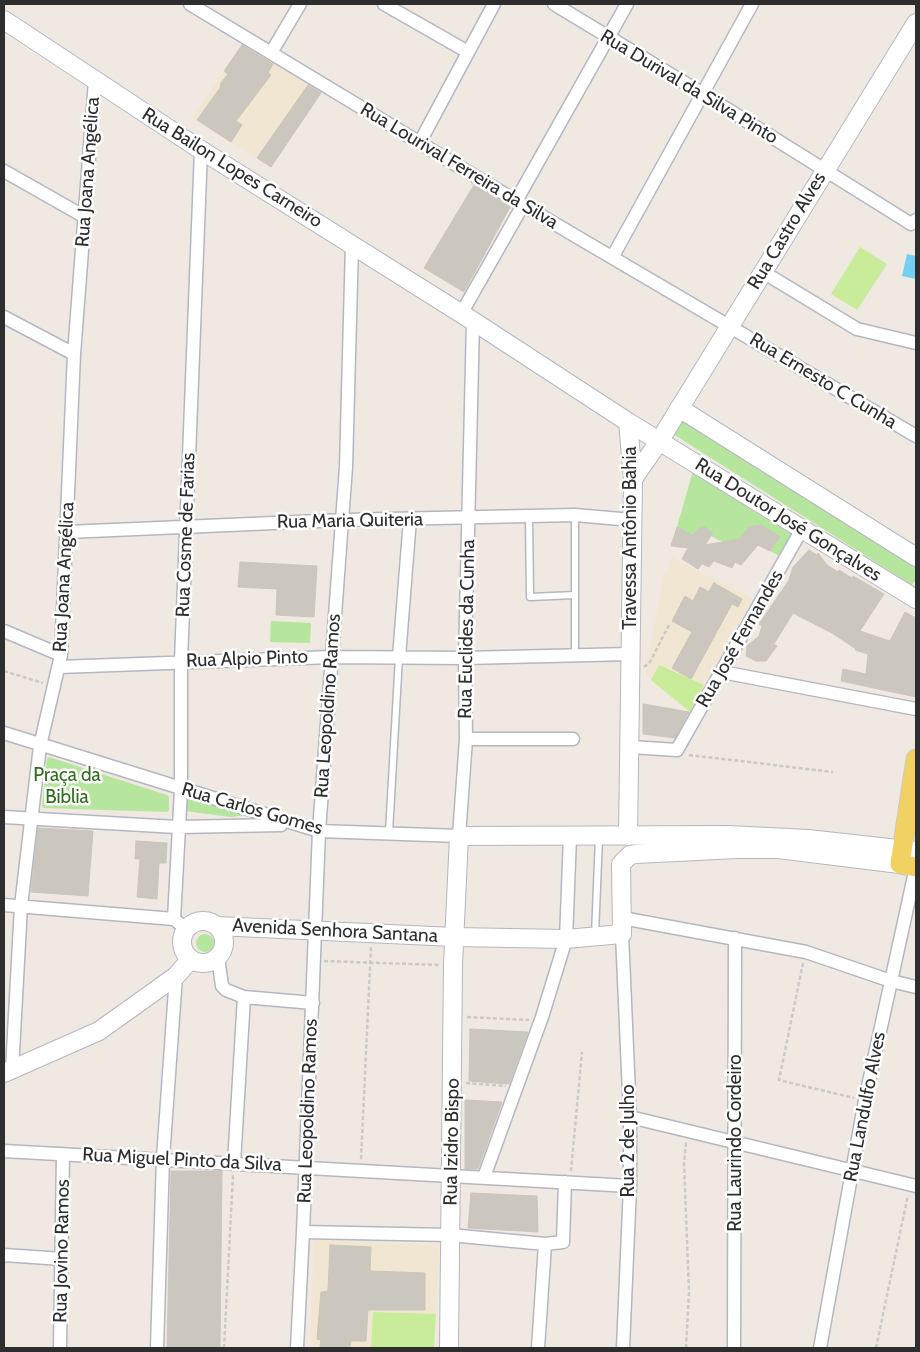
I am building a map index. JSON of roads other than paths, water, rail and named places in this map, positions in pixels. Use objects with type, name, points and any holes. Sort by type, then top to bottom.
[{"type":"main road","points":[[910,860],[916,760]]},
{"type":"street","name":"Rua Lourival Ferreira da Silva","points":[[190,4],[520,203],[730,325]]},
{"type":"street","points":[[271,53],[300,4]]},
{"type":"street","points":[[384,4],[468,52]]},
{"type":"street","points":[[420,142],[494,4]]},
{"type":"street","name":"Rua Durival da Silva Pinto","points":[[554,4],[703,94],[911,224],[916,220]]},
{"type":"street","points":[[467,317],[520,203],[627,4]]},
{"type":"street","points":[[613,256],[752,4]]},
{"type":"street","name":"Rua Bailon Lopes Carneiro","points":[[4,20],[200,150],[467,317],[628,422]]},
{"type":"street","name":"Rua Castro Alves","points":[[633,479],[660,440],[824,170],[916,24]]},
{"type":"street","name":"Rua Joana Angélica","points":[[8,1071],[20,906],[40,746],[60,661],[74,354],[95,81]]},
{"type":"street","name":"Rua Cosme de Farias","points":[[180,924],[177,827],[181,790],[181,661],[200,150]]},
{"type":"street","points":[[4,171],[85,216]]},
{"type":"street","name":"Rua Leopoldino Ramos","points":[[296,1348],[306,1167],[319,831],[343,520],[352,244]]},
{"type":"street","points":[[763,272],[857,329],[916,343]]},
{"type":"street","points":[[4,316],[74,354]]},
{"type":"street","name":"Rua Euclides da Cunha","points":[[454,937],[466,739],[465,658],[469,518],[467,317]]},
{"type":"street","name":"Rua Ernesto C Cunha","points":[[730,325],[916,436]]},
{"type":"street","name":"Rua Doutor José Gonçalves","points":[[679,408],[916,557]]},
{"type":"street","name":"Rua Doutor José Gonçalves","points":[[628,422],[802,529],[912,593]]},
{"type":"street","name":"Travessa Antônio Bahia","points":[[628,422],[633,479],[630,662],[631,747],[628,836]]},
{"type":"street","name":"Rua Maria Quiteria","points":[[67,532],[343,520],[575,515],[632,520]]},
{"type":"street","points":[[399,657],[410,519]]},
{"type":"street","name":"Rua José Fernandes","points":[[631,747],[676,750],[802,529]]},
{"type":"street","points":[[4,631],[60,661]]},
{"type":"street","name":"Travessa Antônio Bahia","points":[[465,658],[575,654],[630,662]]},
{"type":"street","name":"Rua Alpio Pinto","points":[[60,661],[181,661],[331,657],[465,658]]},
{"type":"street","points":[[722,672],[916,709]]},
{"type":"street","name":"Rua Carlos Gomes","points":[[4,733],[293,825],[319,831],[459,836],[599,837],[728,835],[808,839],[910,860]]},
{"type":"street","points":[[466,739],[573,739]]},
{"type":"street","points":[[4,816],[177,827],[293,825]]},
{"type":"street","points":[[484,1177],[541,1020],[566,939],[570,837]]},
{"type":"street","points":[[910,860],[778,849],[636,854],[625,859],[621,864],[622,926],[735,938],[806,952],[891,981],[916,987]]},
{"type":"street","name":"Rua Landulfo Alves","points":[[820,1348],[865,1100],[891,981],[910,860]]},
{"type":"street","points":[[4,905],[180,924],[183,948],[191,959],[176,976],[99,1031],[8,1071]]},
{"type":"street","name":"Avenida Senhora Santana","points":[[180,924],[204,921],[216,926],[454,937],[566,939],[595,936],[622,926]]},
{"type":"street","name":"Avenida Senhora Santana","points":[[191,959],[207,962],[218,957],[222,951],[224,938],[216,926]]},
{"type":"street","name":"Rua 2 de Julho","points":[[622,926],[630,1117],[630,1186],[623,1348]]},
{"type":"street","name":"Rua Izidro Bispo","points":[[449,1348],[454,937]]},
{"type":"street","name":"Rua Laurindo Cordeiro","points":[[734,1348],[735,938]]},
{"type":"street","points":[[218,957],[222,986],[226,990],[244,997],[313,1003]]},
{"type":"street","points":[[157,1348],[163,1158],[176,976]]},
{"type":"street","points":[[234,1163],[244,997]]},
{"type":"street","points":[[630,1117],[688,1129],[913,1185]]},
{"type":"street","name":"Rua Miguel Pinto da Silva","points":[[4,1151],[163,1158],[630,1186]]},
{"type":"street","name":"Rua Jovino Ramos","points":[[60,1348],[63,1154]]},
{"type":"street","points":[[303,1232],[450,1235],[545,1244],[563,1242],[568,1182]]},
{"type":"street","points":[[538,1348],[545,1244]]},
{"type":"street","points":[[4,1255],[62,1259]]},
{"type":"lane","points":[[575,515],[575,654]]},
{"type":"lane","points":[[529,516],[530,597],[575,595]]},
{"type":"lane","points":[[389,832],[399,657]]},
{"type":"lane","points":[[595,936],[599,837]]},
{"type":"water","points":[[907,254],[916,256],[916,279],[902,276]]},
{"type":"park label","name":"Praça da Biblia","points":[[67,786]]}]
